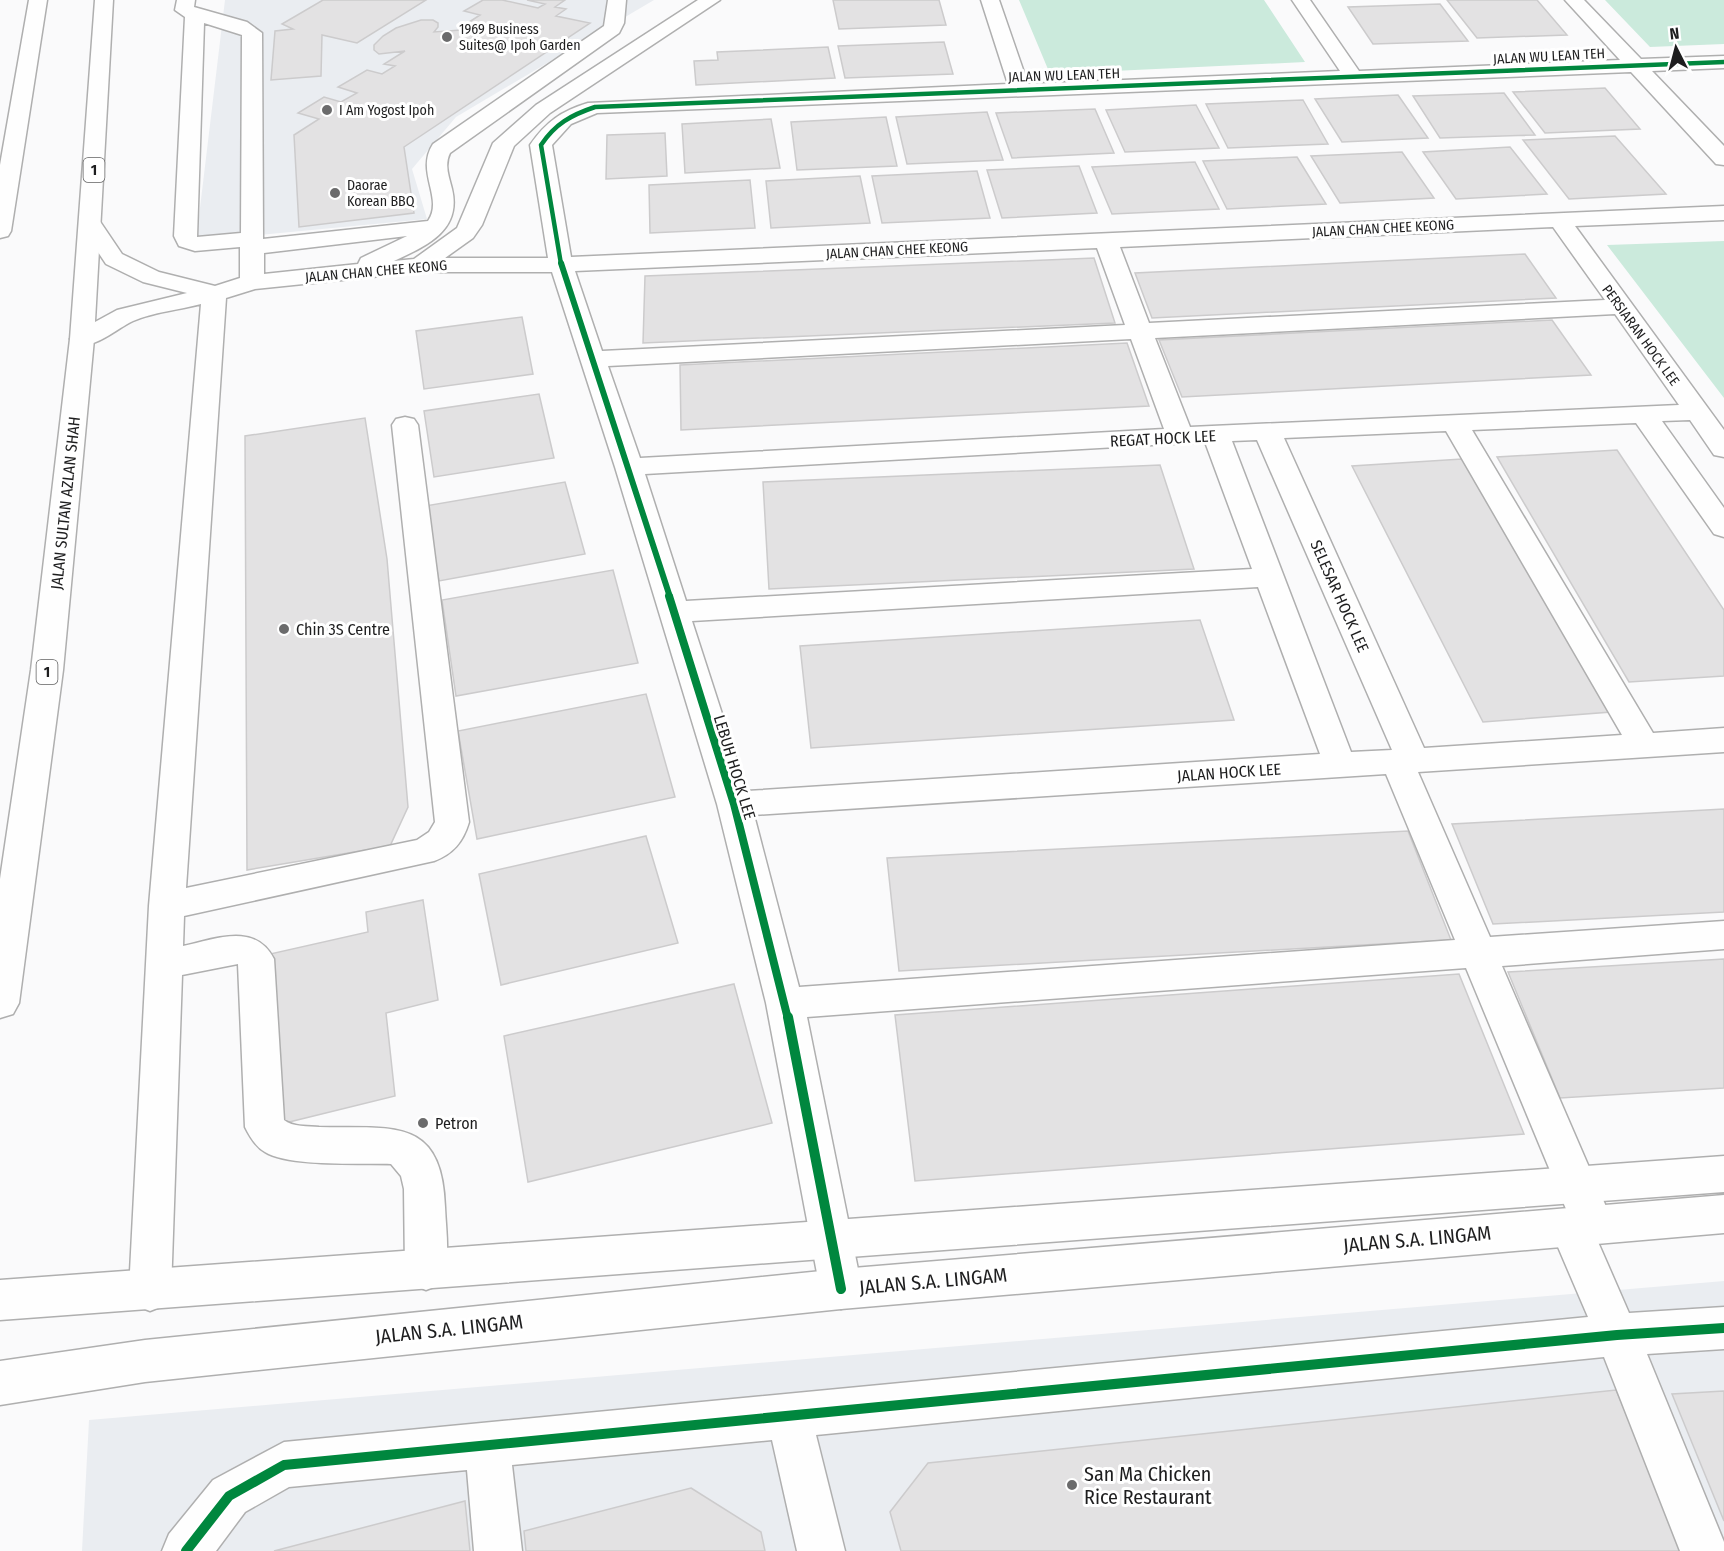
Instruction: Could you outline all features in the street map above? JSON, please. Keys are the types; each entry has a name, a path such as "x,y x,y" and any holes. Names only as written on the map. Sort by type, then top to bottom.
{"street":[{"path":"0,231 38,0"},
{"name":"JALAN SULTAN AZLAN SHAH","path":"0,1004 47,670 82,339 104,0"},
{"path":"348,273 400,249 434,226 441,218 443,205 437,153 612,29 618,0"},
{"path":"420,266 465,233 471,225 504,143 543,109 711,0"},
{"path":"990,0 1020,90"},
{"path":"1301,0 1354,78"},
{"path":"1574,0 1724,159"},
{"path":"252,282 252,243 252,31 190,8 185,236 188,241 195,244 252,243 434,226"},
{"name":"JALAN WU LEAN TEH","path":"561,265 541,145 552,127 570,115 595,107 1724,62"},
{"path":"1701,135 1724,134"},
{"name":"JALAN CHAN CHEE KEONG","path":"82,339 126,315 214,294 252,282 420,266 561,265 1724,213"},
{"name":"PERSIARAN HOCK LEE","path":"1559,220 1724,449"},
{"path":"91,225 114,259 151,277 214,294 167,906 150,1291"},
{"path":"1106,241 1180,437"},
{"name":"LEBUH HOCK LEE","path":"561,265 629,467 734,804 784,1003 833,1239 841,1289"},
{"path":"593,359 1620,307"},
{"name":"REGAT HOCK LEE","path":"629,467 1267,431 1697,412"},
{"path":"1644,414 1724,528"},
{"path":"1455,423 1644,745"},
{"path":"167,906 422,852 438,846 449,835 452,822 405,425"},
{"name":"SELESAR HOCK LEE","path":"1267,431 1405,761 1580,1212 1617,1335 1704,1551"},
{"path":"1216,435 1340,765"},
{"path":"673,612 1270,577"},
{"name":"JALAN HOCK LEE","path":"734,804 1724,740"},
{"path":"784,1003 1724,935"},
{"path":"165,964 240,949 249,952 256,959 265,1127 279,1140 314,1144 401,1147 420,1168 424,1189 426,1270"},
{"name":"JALAN S.A. LINGAM","path":"0,1383 145,1361 1580,1212 1724,1174"},
{"name":"JALAN S.A. LINGAM","path":"0,1300 150,1291 833,1239 1580,1212 1724,1214"},
{"path":"186,1551 229,1496 284,1465 1617,1335 1724,1328"},
{"path":"789,1415 821,1551"},
{"path":"487,1445 498,1551"}],"shaded area":[{"path":"225,0 654,0 456,117 412,169 427,219 196,241"},
{"path":"1724,1281 1724,1551 82,1551 89,1420"}],"green space":[{"path":"1019,0 1264,0 1305,62 1050,74"},
{"path":"1605,0 1724,0 1724,44 1650,47"},
{"path":"1724,241 1724,398 1607,245"}],"building":[{"path":"323,0 426,0 357,43 322,35 321,76 271,80 275,31 293,29 282,24"},
{"path":"483,0 502,0 538,8 545,4 527,0 565,0 555,7 566,9 556,16 590,23 404,147 414,213 299,227 294,135 319,119 298,113 324,97 341,102 357,93 338,87 367,70 382,74 395,66 384,64 405,51 379,54 374,50 374,45 396,28 421,20 433,20 438,23 434,32 475,29 463,26 480,15 464,11"},
{"path":"833,0 939,0 946,25 839,29"},
{"path":"1447,0 1537,0 1567,35 1477,38"},
{"path":"1440,4 1468,41 1373,44 1348,7"},
{"path":"944,42 953,74 845,78 838,46"},
{"path":"828,47 835,78 696,85 694,61 718,60 717,52"},
{"path":"1605,88 1640,129 1545,133 1513,92"},
{"path":"1504,93 1535,135 1440,138 1413,96"},
{"path":"1398,95 1428,138 1342,142 1315,99"},
{"path":"1303,100 1328,144 1228,148 1206,104"},
{"path":"1196,105 1219,148 1125,152 1106,110"},
{"path":"1095,109 1114,153 1012,158 996,113"},
{"path":"987,112 1003,160 907,164 896,117"},
{"path":"886,117 897,166 797,170 791,122"},
{"path":"771,119 780,168 685,173 682,124"},
{"path":"665,133 667,176 606,179 607,135"},
{"path":"1615,136 1666,194 1569,199 1523,140"},
{"path":"1510,147 1547,194 1456,199 1423,152"},
{"path":"1402,152 1434,198 1340,203 1311,156"},
{"path":"1297,157 1326,204 1227,209 1203,161"},
{"path":"1195,162 1219,209 1112,214 1092,167"},
{"path":"1079,166 1097,213 1002,218 987,170"},
{"path":"977,171 990,218 882,223 872,176"},
{"path":"860,176 870,223 771,228 766,181"},
{"path":"750,180 755,228 650,233 649,185"},
{"path":"1525,254 1556,298 1152,318 1135,273"},
{"path":"1094,258 1115,323 643,343 645,276"},
{"path":"522,317 533,374 424,389 416,331"},
{"path":"1552,320 1591,375 1182,397 1159,340"},
{"path":"1127,343 1149,406 681,430 680,365"},
{"path":"539,394 554,458 434,477 424,411"},
{"path":"365,418 387,559 408,807 390,846 247,870 245,436"},
{"path":"1617,450 1724,610 1724,676 1629,682 1497,457"},
{"path":"1462,459 1611,712 1483,722 1352,466"},
{"path":"1160,465 1194,569 769,589 763,482"},
{"path":"565,482 585,554 439,581 425,506"},
{"path":"613,570 638,663 456,696 442,600"},
{"path":"1200,620 1234,720 811,748 800,646"},
{"path":"646,694 675,797 477,839 458,731"},
{"path":"1724,809 1724,912 1493,924 1452,824"},
{"path":"1408,831 1451,940 899,971 887,858"},
{"path":"646,836 678,943 501,985 479,874"},
{"path":"423,900 438,1000 386,1013 395,1096 281,1124 270,954 368,932 366,912"},
{"path":"1724,959 1724,1088 1560,1098 1508,972"},
{"path":"1459,974 1524,1134 915,1181 895,1015"},
{"path":"734,984 772,1123 528,1182 504,1036"},
{"path":"1616,1390 1684,1551 901,1551 890,1512 928,1463"},
{"path":"1724,1391 1724,1521 1672,1394"},
{"path":"691,1488 761,1532 765,1551 526,1551 524,1531"},
{"path":"465,1501 470,1551 274,1551"}],"cycle path":[{"path":"841,1289 785,1003 734,804 629,467 561,265 541,145 558,124 577,113 595,107 1724,62"},
{"path":"186,1551 229,1496 284,1465 1617,1335 1724,1328"}],"place":[{"name":"1969 Business Suites@ Ipoh Garden","path":"447,37"},
{"name":"I Am Yogost Ipoh","path":"327,110"},
{"name":"Daorae Korean BBQ","path":"335,193"},
{"name":"Chin 3S Centre","path":"284,629"},
{"name":"Petron","path":"423,1123"},
{"name":"San Ma Chicken Rice Restaurant","path":"1072,1485"}]}
